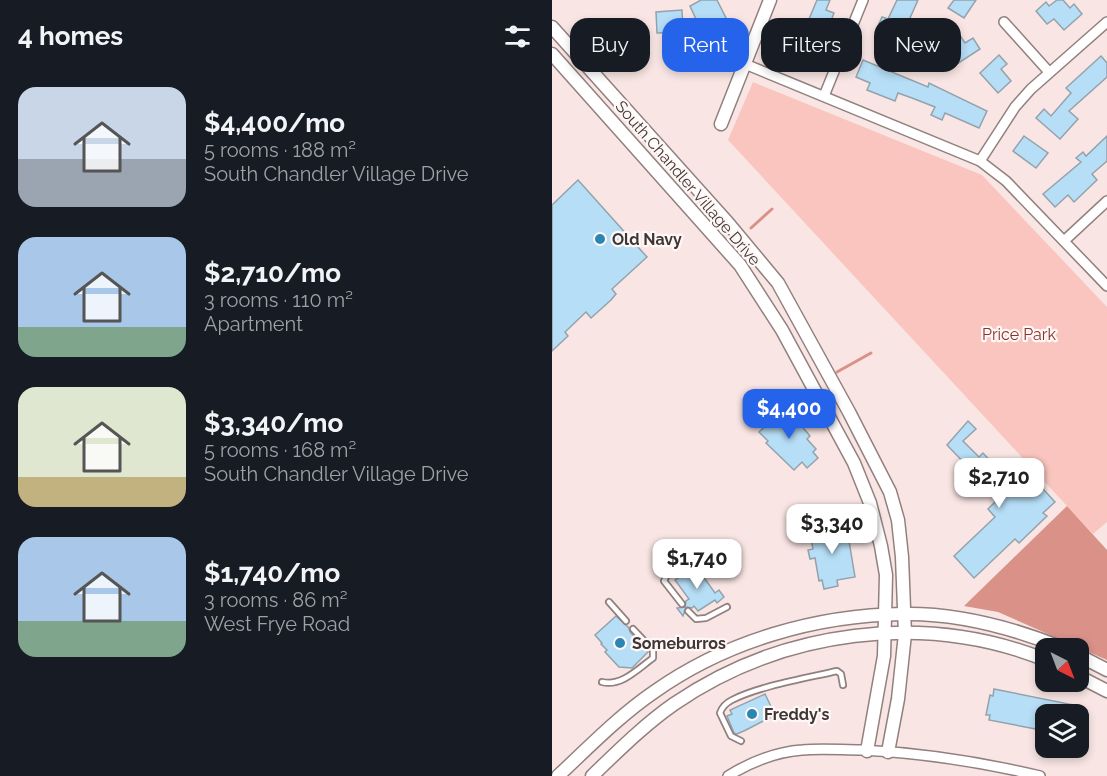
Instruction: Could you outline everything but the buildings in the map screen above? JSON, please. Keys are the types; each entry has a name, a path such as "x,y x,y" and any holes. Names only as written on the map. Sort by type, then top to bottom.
{"street":[{"path":"749,52 770,0"},
{"path":"824,96 863,0"},
{"path":"1004,22 1049,72"},
{"path":"980,161 1015,107 1049,72 1107,22"},
{"name":"South Chandler Village Drive","path":"555,36 728,223 778,283 855,422 890,492 899,529 895,614 898,699 888,752"},
{"name":"South Chandler Village Drive","path":"552,54 740,265 782,330 848,451 865,488 881,546 895,614 895,634 884,656 867,751"},
{"path":"749,66 980,161 1006,181 1107,286"},
{"path":"721,124 741,72"},
{"path":"1064,241 1107,201"},
{"path":"558,776 653,693 708,660 762,638 827,621 895,614 986,623 1038,638"},
{"path":"592,776 657,717 689,694 755,660 805,645 836,638 937,634 978,640 1035,656"},
{"path":"1089,661 1107,670"},
{"path":"1089,682 1107,691"},
{"path":"728,776 764,759 800,750 826,749 957,759 1040,776"}],"lane":[{"path":"682,604 664,581 666,574 697,551 714,547"},
{"path":"609,602 626,621"},
{"path":"688,611 696,619 706,618 727,607"},
{"path":"602,682 611,684 620,682 652,658 652,650 633,629"},
{"path":"741,741 730,736 720,713 722,706 732,700 837,671 841,674 843,685"}],"green space":[{"name":"Price Park","path":"753,82 982,175 1107,307 1107,522 1093,534 728,140"}],"shaded area":[{"path":"1067,506 1107,550 1107,660 1089,652 1089,638 1057,638 998,612 964,606"}],"waterway":[{"path":"751,228 772,209"},
{"path":"837,372 871,353"}],"place":[{"name":"Old Navy","path":"600,239"},
{"name":"Someburros","path":"620,643"},
{"name":"Freddy's","path":"752,714"}]}
